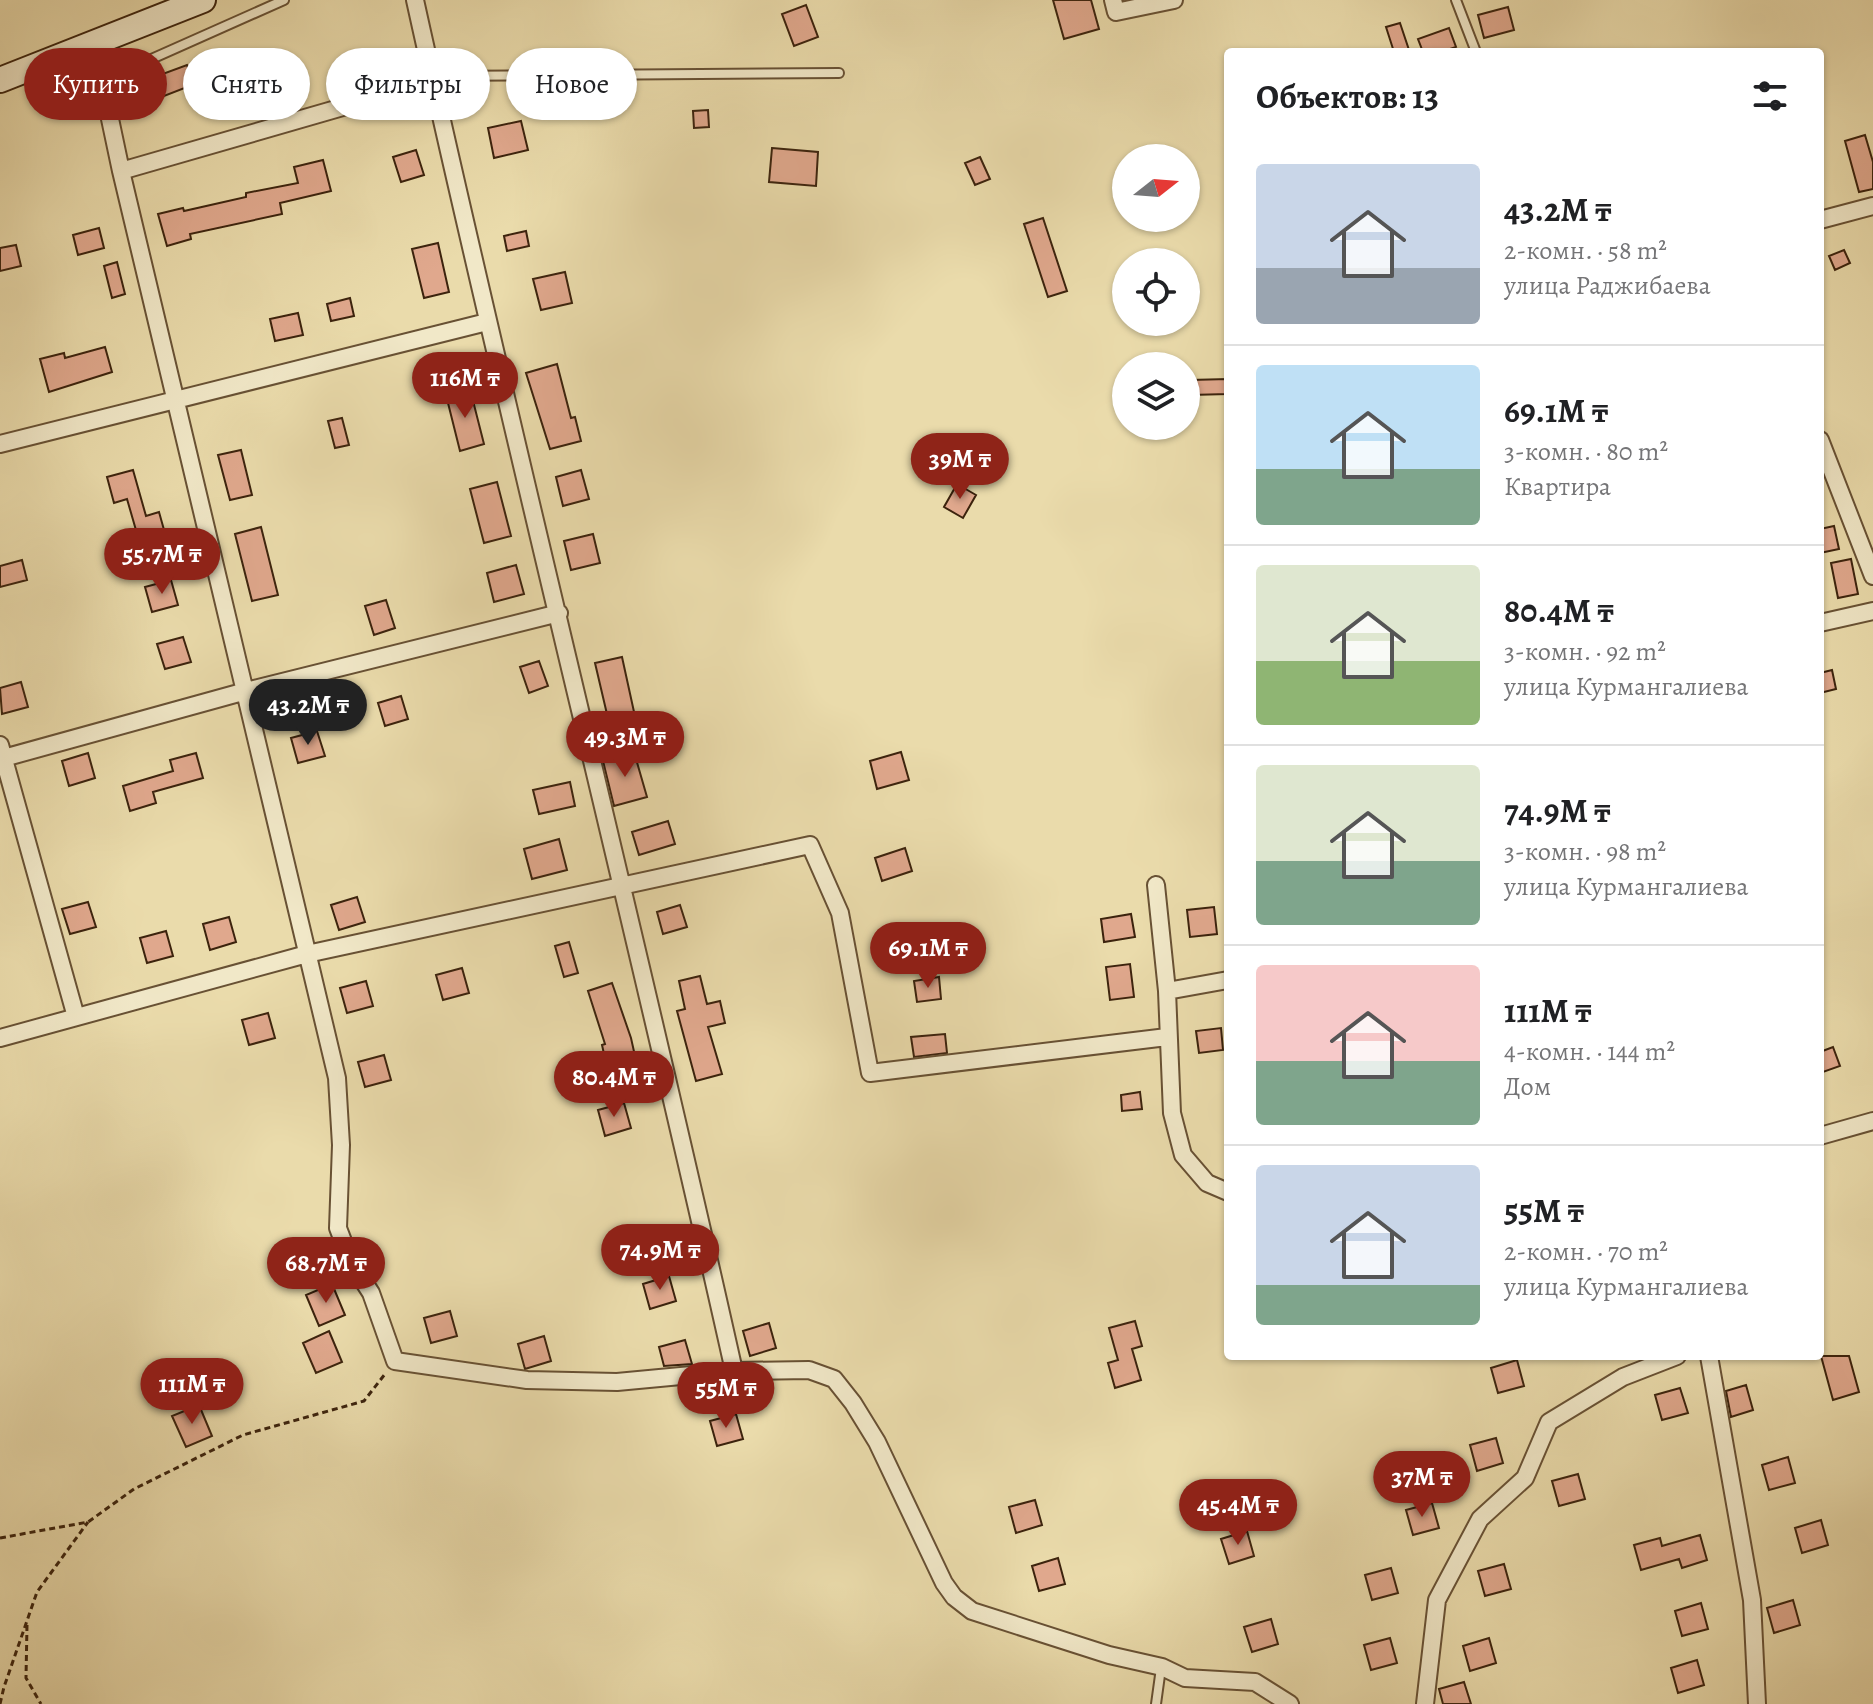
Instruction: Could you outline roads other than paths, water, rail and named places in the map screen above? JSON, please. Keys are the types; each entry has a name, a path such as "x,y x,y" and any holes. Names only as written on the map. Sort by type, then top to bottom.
{"main road":[{"path":"0,80 180,5 203,0"}],"street":[{"path":"415,0 425,48"},
{"path":"1113,0 1116,12 1174,0"},
{"path":"102,40 102,48"},
{"path":"121,171 326,110"},
{"path":"110,120 337,1078 341,1145 338,1228 351,1262 371,1293 395,1361 527,1380 617,1382 734,1371 809,1370 834,1379 877,1442 944,1583 954,1597 972,1611 1109,1655 1162,1667 1185,1678 1255,1682 1290,1704"},
{"path":"441,120 623,885 734,1371"},
{"path":"1824,219 1873,206"},
{"path":"0,444 487,322"},
{"path":"1824,450 1873,576"},
{"path":"1824,622 1873,611"},
{"path":"76,1017 1,754 559,613"},
{"path":"0,1038 307,954 810,845 840,913 870,1073 1167,1037"},
{"path":"1156,885 1167,991 1172,1113 1183,1155 1207,1183 1224,1190"},
{"path":"1167,991 1224,981"},
{"path":"1824,1135 1873,1121"},
{"path":"1425,1704 1437,1600 1480,1519 1525,1478 1549,1422 1623,1377 1667,1360"},
{"path":"1710,1360 1752,1600 1757,1704"}],"lane":[{"path":"167,52 284,0"},
{"path":"1456,0 1474,48"},
{"path":"490,78 839,73"},
{"path":"1156,1704 1162,1667"}]}
